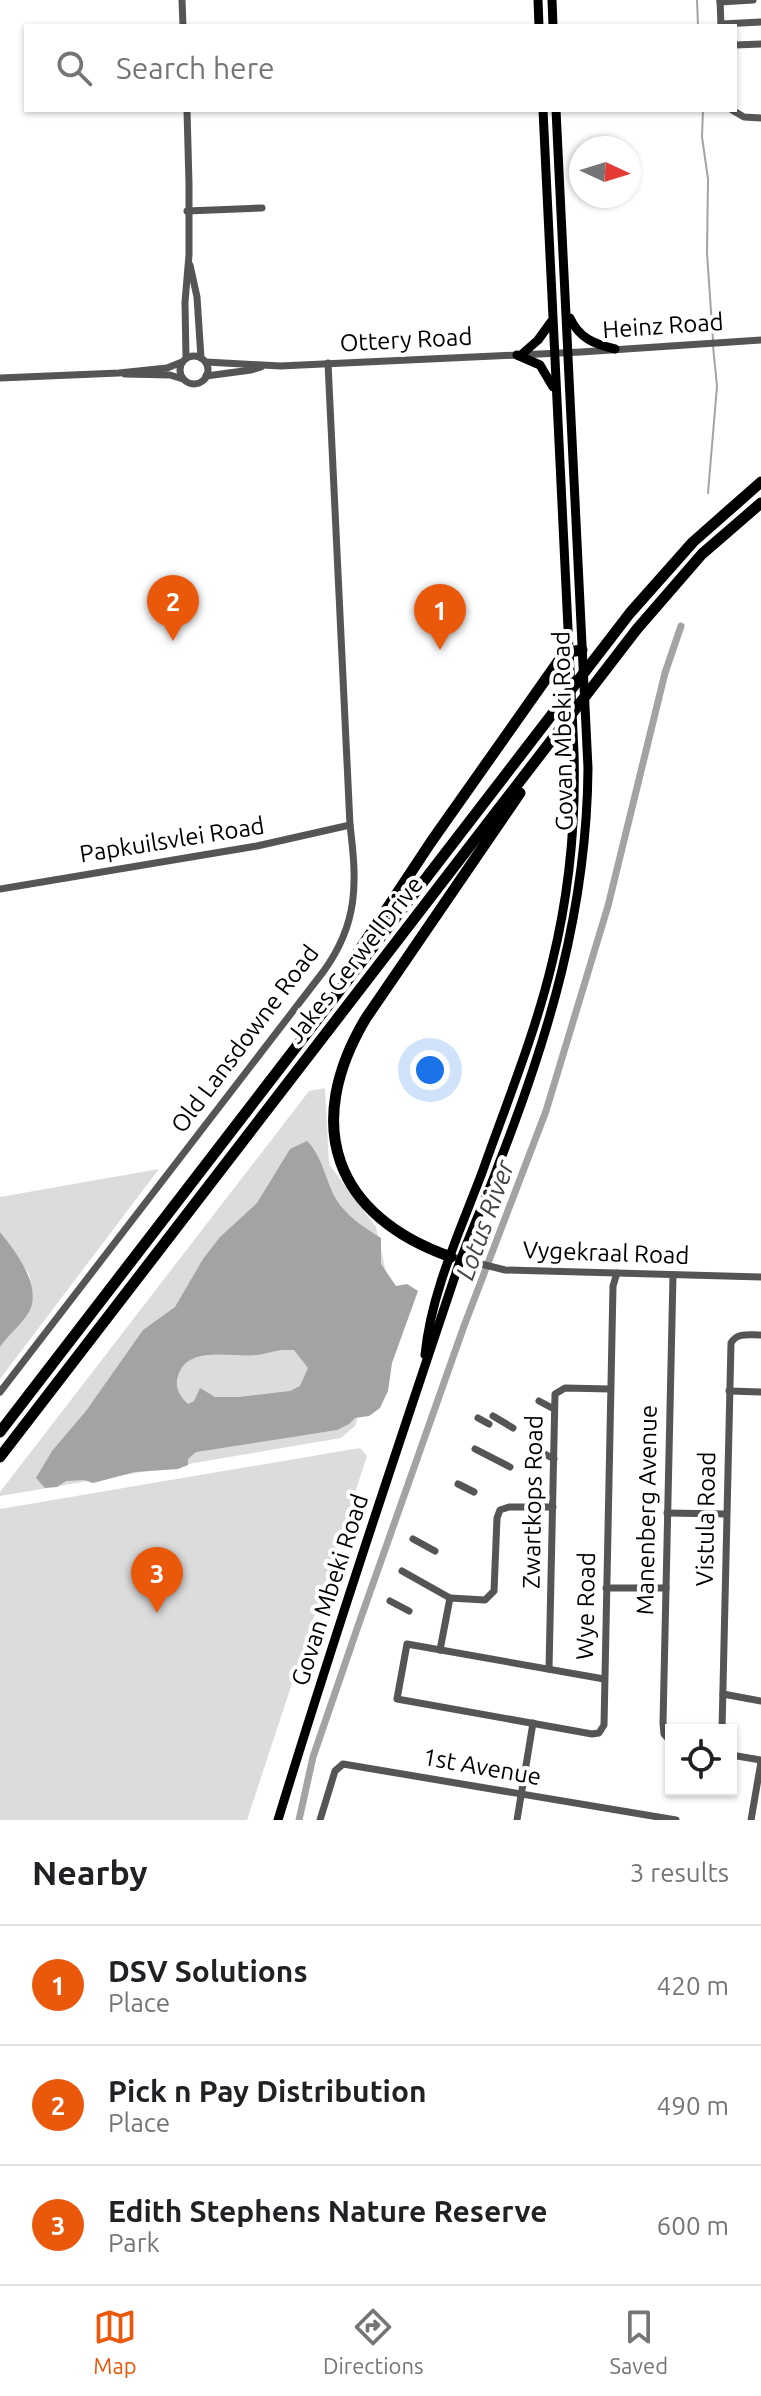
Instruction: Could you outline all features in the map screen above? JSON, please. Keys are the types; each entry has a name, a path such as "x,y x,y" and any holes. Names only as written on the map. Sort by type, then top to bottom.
{"highway":[{"name":"Jakes Gerwel Drive","path":"0,1432 600,652 662,575 730,507 761,482"},
{"name":"Jakes Gerwel Drive","path":"0,1457 670,589 702,554 761,503"},
{"path":"290,1056 431,842 568,652 582,650"},
{"path":"456,1258 417,1244 392,1229 366,1205 347,1178 336,1148 335,1097 343,1065 357,1033 524,787 549,744"}],"main road":[{"path":"538,0 539,24"},
{"path":"552,0 553,24"},
{"name":"Govan Mbeki Road","path":"278,1820 313,1704 423,1374 427,1333 456,1258 537,1015 562,918 571,855 575,785 543,112"},
{"name":"Govan Mbeki Road","path":"456,1258 499,1165 555,1005 571,938 583,856 588,787 556,112"},
{"path":"567,311 574,327 583,337 615,349"},
{"path":"552,320 538,340 519,355 540,365 555,390"}],"street":[{"path":"182,0 183,24"},
{"path":"721,24 720,1 753,0"},
{"path":"734,24 761,22"},
{"path":"737,45 761,44"},
{"path":"183,379 180,371 184,360 189,255 187,112"},
{"path":"734,112 744,117 761,118"},
{"path":"187,211 262,208"},
{"path":"119,373 170,375 196,384 206,376 189,255"},
{"name":"Heinz Road","path":"553,353 761,340"},
{"name":"Ottery Road","path":"204,360 261,367 553,353"},
{"path":"0,378 119,373 167,368 196,356 204,360"},
{"name":"Old Lansdowne Road","path":"0,1392 333,959 348,926 356,877 350,825 328,363"},
{"name":"Ottery Road","path":"206,376 261,367"},
{"name":"Papkuilsvlei Road","path":"0,889 284,841 350,825"},
{"name":"Vygekraal Road","path":"456,1258 486,1268 761,1277"},
{"name":"Wye Road","path":"440,1650 407,1644 397,1699 592,1734 601,1732 613,1286 617,1273"},
{"name":"Manenberg Avenue","path":"665,1733 673,1275"},
{"name":"Vistula Road","path":"722,1724 729,1391 733,1340 742,1335 761,1335"},
{"name":"Zwartkops Road","path":"549,1669 555,1394 563,1389 610,1389"},
{"path":"729,1391 761,1392"},
{"path":"539,1401 554,1409"},
{"path":"478,1418 513,1428"},
{"path":"532,1447 554,1459"},
{"path":"475,1449 510,1467"},
{"path":"458,1484 474,1492"},
{"path":"402,1571 450,1598 485,1600 492,1595 494,1587 500,1510 509,1507 553,1507"},
{"path":"667,1513 726,1514"},
{"path":"413,1539 435,1551"},
{"path":"606,1588 666,1588"},
{"path":"450,1598 440,1650 604,1679"},
{"path":"390,1601 409,1611"},
{"path":"723,1694 761,1701"},
{"path":"517,1820 533,1723"},
{"path":"737,1756 761,1761 751,1820"},
{"name":"1st Avenue","path":"320,1820 335,1771 343,1764 676,1820"}],"shaded area":[{"path":"325,1088 329,1164 376,1227 393,1304 355,1426 341,1438 0,1496 0,1492 309,1091"},
{"path":"307,1141 317,1154 340,1205 356,1221 381,1238 381,1264 396,1286 407,1284 418,1291 392,1363 388,1391 380,1408 369,1416 355,1418 337,1430 196,1452 188,1459 188,1465 178,1469 135,1472 93,1483 66,1481 57,1487 45,1488 36,1478 52,1451 86,1411 143,1330 175,1307 203,1259 220,1237 257,1203 290,1149","holes":["294,1350 308,1368 300,1386 290,1391 215,1397 200,1388 194,1401 188,1404 178,1392 177,1380 183,1366 201,1356 257,1355"]},
{"path":"159,1169 0,1379 0,1347 33,1297 29,1274 0,1232 0,1197"},
{"path":"0,1232 25,1269 30,1280 32,1302 23,1321 0,1347"},
{"path":"360,1448 367,1456 247,1820 0,1820 0,1509"}],"waterway":[{"path":"697,0 698,24"},
{"path":"703,112 713,340"},
{"path":"708,493 717,386 713,346"},
{"name":"Lotus River","path":"299,1820 313,1757 358,1626 464,1326 546,1111 608,906 665,673 681,626"}],"place":[{"name":"Pick n Pay Distribution","path":"173,641"},
{"name":"DSV Solutions","path":"440,650"},
{"name":"Edith Stephens Nature Reserve","path":"157,1613"}]}
